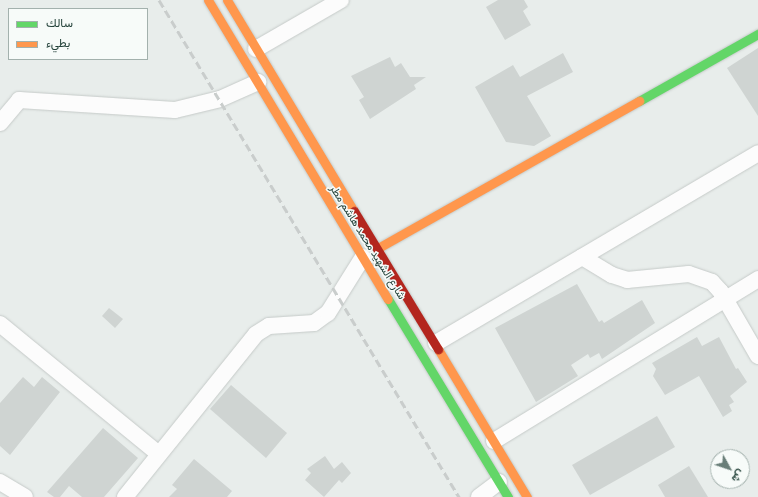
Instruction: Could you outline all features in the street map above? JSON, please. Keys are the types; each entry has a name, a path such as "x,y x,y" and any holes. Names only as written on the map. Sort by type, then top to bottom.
{"main road":[{"name":"شارع الشهيد محمد هاشم مطر","path":"208,0 508,497"},
{"name":"شارع الشهيد محمد هاشم مطر","path":"227,0 436,343 527,497"},
{"path":"378,248 758,34"}],"street":[{"path":"256,49 341,0"},
{"path":"0,123 19,100 175,110 220,99 258,82"},
{"path":"436,343 758,153"},
{"path":"125,497 256,334 269,326 314,323 319,320 328,313 364,257"},
{"path":"582,257 604,272 627,280 699,276 712,282 725,299 758,356"},
{"path":"494,441 758,279"},
{"path":"0,324 159,454"},
{"path":"0,482 25,497"},
{"path":"479,497 499,482"}],"building":[{"path":"498,0 524,0 528,7 523,11 531,25 505,40 486,7"},
{"path":"758,48 758,116 727,68"},
{"path":"563,53 573,72 527,96 551,136 534,146 506,142 475,87 513,65 520,77"},
{"path":"390,57 395,67 401,63 410,77 426,77 414,85 416,89 370,119 359,100 364,97 351,76"},
{"path":"577,284 599,322 602,320 604,323 642,300 655,323 602,359 599,353 590,358 588,354 571,365 578,376 536,402 495,328"},
{"path":"109,308 123,319 115,328 102,316"},
{"path":"697,337 702,346 719,337 736,369 738,368 747,382 730,396 734,402 729,405 732,411 723,417 699,376 665,395 653,376 656,369 652,363"},
{"path":"23,377 34,387 42,377 60,392 10,455 0,446 0,403"},
{"path":"231,385 287,433 266,458 210,409"},
{"path":"657,416 675,447 590,495 572,465"},
{"path":"103,428 138,458 104,497 82,497 69,486 60,497 54,497 47,492"},
{"path":"325,456 334,469 342,462 351,473 342,483 339,480 324,497 305,480 311,473 307,469"},
{"path":"194,459 232,491 227,497 169,497 177,489 172,485"},
{"path":"689,466 708,497 665,497 658,485"}],"railway":[{"path":"159,0 459,497"}],"traffic: fast":[{"path":"639,101 758,34"},
{"path":"388,299 508,497"}],"traffic: slow":[{"path":"208,0 388,299"},
{"path":"227,0 354,211"},
{"path":"378,248 639,101"},
{"path":"438,349 527,497"}],"traffic: jam":[{"path":"354,211 438,349"}]}
